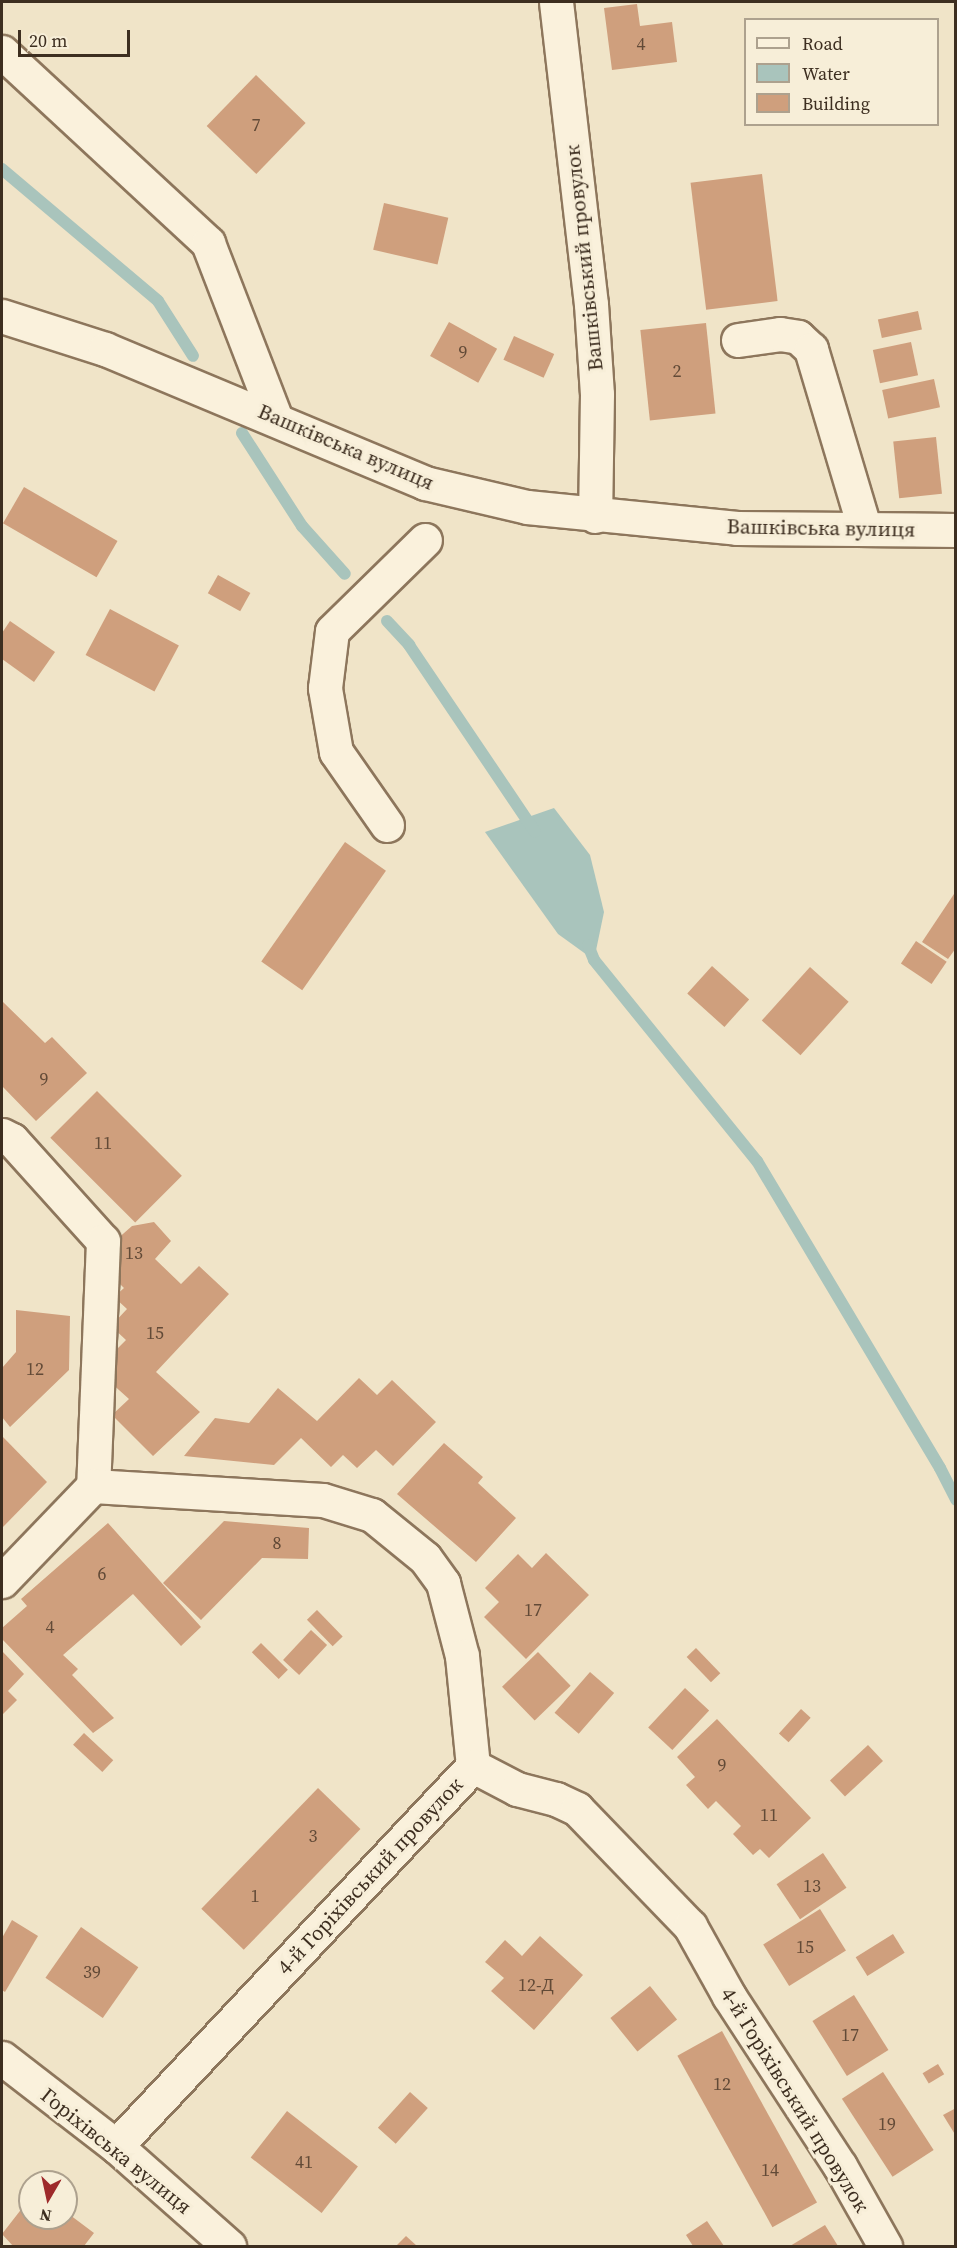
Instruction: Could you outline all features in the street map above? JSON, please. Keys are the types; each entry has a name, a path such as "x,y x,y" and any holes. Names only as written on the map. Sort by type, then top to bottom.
{"street":[{"name":"Вашківський провулок","path":"556,2 591,304 597,394 595,516"},
{"path":"2,52 208,243 275,417"},
{"name":"Вашківська вулиця","path":"2,316 105,349 275,417 425,483 527,507 595,516 737,528 864,527 956,530"},
{"path":"738,340 780,334 798,337 811,349 864,527"},
{"path":"387,825 336,752 325,688 332,631 425,540"},
{"path":"2,1135 12,1140 103,1241 93,1486 2,1581"},
{"path":"93,1486 323,1500 372,1515 401,1536 425,1558 443,1583 462,1656 473,1766"},
{"name":"4-й Горіхівський провулок","path":"116,2146 473,1766 517,1789 556,1799 576,1809 690,1926 729,1996 840,2166 885,2247"},
{"name":"Горіхівська вулиця","path":"2,2058 116,2146 229,2247"}],"water":[{"path":"554,808 590,855 604,912 594,960 558,934 485,832"}],"building":[{"path":"637,4 640,26 672,22 677,62 612,70 604,8"},
{"path":"256,75 306,123 256,174 207,126"},
{"path":"762,174 778,301 706,310 691,183"},
{"path":"384,203 448,218 438,265 373,250"},
{"path":"918,311 922,330 882,338 878,320"},
{"path":"449,322 497,349 478,383 430,356"},
{"path":"706,323 716,414 650,420 640,330"},
{"path":"514,336 554,354 544,378 503,360"},
{"path":"911,342 918,375 880,383 873,350"},
{"path":"934,379 940,407 888,418 882,390"},
{"path":"936,437 942,494 899,498 893,441"},
{"path":"24,487 118,541 97,577 3,523"},
{"path":"218,575 250,593 240,611 208,593"},
{"path":"110,609 179,646 154,692 86,655"},
{"path":"10,621 55,652 34,682 2,659 2,633"},
{"path":"345,842 386,871 302,990 261,962"},
{"path":"956,891 956,948 948,959 922,942"},
{"path":"916,941 947,962 932,984 901,963"},
{"path":"712,966 749,999 724,1027 687,993"},
{"path":"810,967 849,1002 800,1055 762,1021"},
{"path":"2,1001 45,1043 52,1037 87,1073 36,1121 2,1086"},
{"path":"97,1091 182,1176 135,1223 50,1138"},
{"path":"154,1222 171,1241 155,1259 181,1284 199,1266 229,1294 156,1372 200,1412 153,1456 112,1415 129,1399 109,1381 113,1353 126,1340 111,1326 127,1309 114,1297 124,1288 109,1273 107,1248 132,1226"},
{"path":"16,1310 70,1316 69,1370 10,1427 2,1417 2,1368 16,1352"},
{"path":"359,1378 377,1395 392,1380 436,1422 393,1466 376,1450 357,1468 343,1455 331,1467 301,1438 274,1465 184,1456 215,1418 249,1423 278,1388 317,1421"},
{"path":"2,1436 47,1482 2,1528"},
{"path":"444,1443 483,1477 478,1483 516,1518 476,1562 397,1494"},
{"path":"224,1521 309,1528 308,1559 262,1558 201,1620 163,1583"},
{"path":"108,1523 201,1627 181,1646 133,1594 63,1655 78,1669 72,1675 114,1718 93,1733 2,1639 2,1628 27,1606 21,1599"},
{"path":"546,1553 589,1595 526,1659 484,1617 499,1602 485,1588 518,1554 532,1568"},
{"path":"317,1610 343,1637 333,1646 307,1620"},
{"path":"311,1630 327,1645 299,1675 283,1660"},
{"path":"261,1643 288,1670 279,1679 252,1652"},
{"path":"696,1648 720,1673 711,1682 687,1657"},
{"path":"2,1651 24,1674 8,1691 17,1700 2,1715"},
{"path":"538,1652 571,1686 535,1721 502,1687"},
{"path":"590,1672 614,1693 579,1734 555,1713"},
{"path":"685,1688 709,1711 672,1750 648,1727"},
{"path":"801,1709 811,1718 789,1742 779,1734"},
{"path":"717,1719 811,1818 769,1858 760,1849 753,1855 733,1834 741,1826 716,1801 708,1809 686,1785 695,1777 677,1757"},
{"path":"84,1733 113,1760 102,1772 73,1745"},
{"path":"868,1745 883,1761 845,1797 830,1780"},
{"path":"318,1788 360,1829 244,1950 201,1909"},
{"path":"823,1853 846,1888 800,1919 777,1884"},
{"path":"820,1909 846,1951 789,1986 763,1945"},
{"path":"12,1920 38,1936 5,1992 2,1990 2,1938"},
{"path":"81,1927 138,1967 103,2018 45,1978"},
{"path":"893,1934 905,1953 867,1976 856,1957"},
{"path":"540,1936 583,1975 534,2030 491,1991 504,1978 485,1962 505,1940 522,1956"},
{"path":"650,1986 677,2019 637,2052 610,2018"},
{"path":"854,1995 888,2050 847,2076 812,2021"},
{"path":"722,2031 817,2202 772,2227 677,2056"},
{"path":"938,2064 944,2074 929,2084 923,2073"},
{"path":"883,2072 934,2150 893,2177 842,2099"},
{"path":"410,2092 428,2108 396,2144 378,2128"},
{"path":"956,2108 956,2136 943,2115"},
{"path":"287,2111 358,2166 322,2213 251,2157"},
{"path":"18,2213 18,2230 78,2230 78,2221 94,2233 84,2246 13,2246 2,2234"},
{"path":"707,2221 724,2246 693,2246 686,2235"},
{"path":"825,2225 838,2246 790,2246"},
{"path":"406,2236 417,2246 396,2246"}],"waterway":[{"path":"2,169 158,301 193,356"},
{"path":"242,433 302,526 345,574"},
{"path":"387,621 409,645 535,832"},
{"path":"588,945 594,960 757,1161 940,1468 956,1500"}]}
